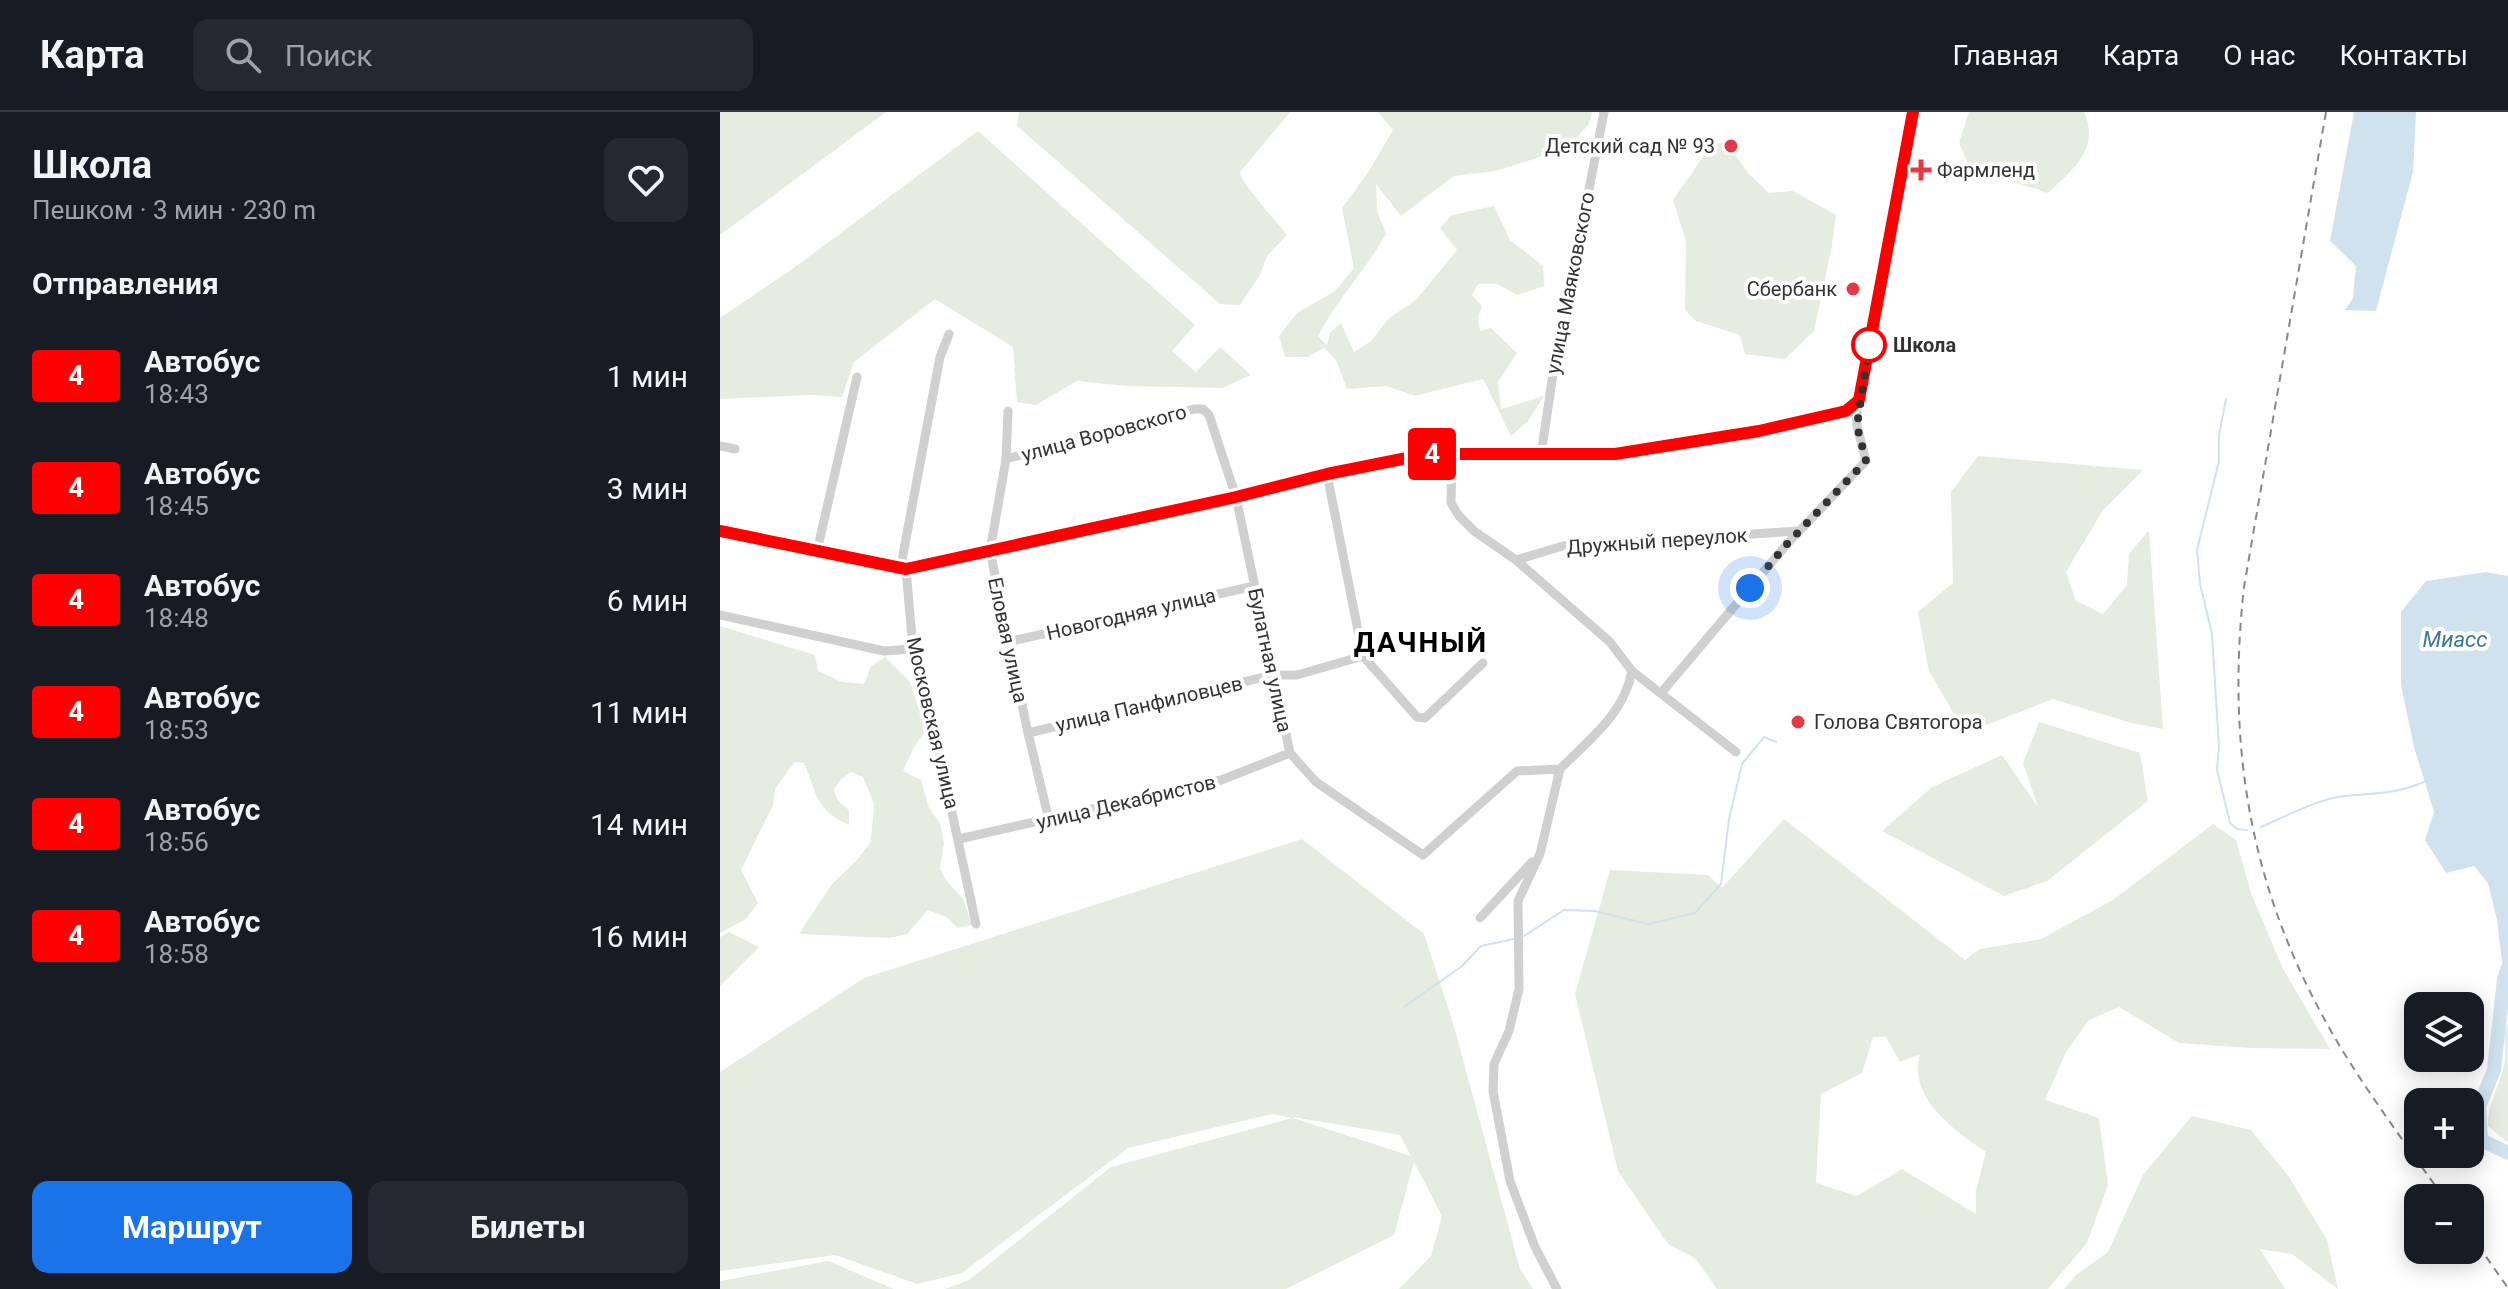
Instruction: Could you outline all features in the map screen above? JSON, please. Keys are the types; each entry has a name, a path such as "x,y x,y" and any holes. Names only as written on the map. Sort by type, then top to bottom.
{"street":[{"name":"улица Маяковского","path":"1541,455 1553,374 1604,112"},
{"path":"1661,693 1799,531 1866,461 1857,426 1859,400 1913,112"},
{"name":"Московская улица","path":"949,334 940,357 902,560 906,569 913,649 959,839 976,924"},
{"path":"817,551 857,377"},
{"path":"720,531 906,569 1427,454 1615,454 1759,431 1846,411 1859,400"},
{"name":"улица Воровского","path":"1006,459 1203,409 1209,415 1236,497"},
{"name":"Еловая улица","path":"1008,411 1006,459 990,551 1049,820"},
{"path":"720,446 735,449"},
{"path":"1452,454 1451,503 1459,516 1474,531 1516,560 1610,642 1632,671 1736,752"},
{"path":"1327,474 1363,656 1417,717 1425,718 1483,663"},
{"name":"Булатная улица","path":"1236,497 1290,753 1316,782 1423,855 1517,771 1560,769"},
{"name":"Дружный переулок","path":"1516,560 1563,546 1799,531"},
{"name":"Новогодняя улица","path":"1008,642 1254,586"},
{"path":"720,615 884,651 913,649"},
{"name":"улица Панфиловцев","path":"1028,733 1273,675 1297,675 1363,656"},
{"path":"1557,1289 1535,1247 1510,1181 1493,1091 1494,1064 1509,1031 1519,989 1518,901 1540,854 1560,769 1619,707 1629,688 1632,671"},
{"name":"улица Декабристов","path":"959,839 1221,780 1290,753"},
{"path":"1480,918 1540,854"}],"shaded area":[{"path":"720,112 886,112 720,235"},
{"path":"1019,112 1290,112 1240,172 1287,235 1267,256 1260,275 1240,305 1220,304 1017,126"},
{"path":"1378,112 1592,112 1589,124 1566,149 1495,171 1454,176 1401,216 1376,184 1377,211 1386,234 1318,336 1327,345 1330,333 1341,323 1354,352 1371,341 1389,318 1416,300 1457,250 1440,228 1452,215 1494,206 1510,240 1543,266 1544,286 1517,295 1497,284 1478,284 1472,295 1482,306 1478,318 1480,331 1491,328 1517,353 1498,382 1501,409 1544,396 1528,421 1511,436 1483,379 1415,396 1386,386 1347,389 1336,360 1324,348 1307,357 1285,357 1279,336 1297,313 1335,291 1354,268 1342,208 1393,130"},
{"path":"1969,112 2084,112 2089,137 2081,158 2048,193 1970,168 1959,143"},
{"path":"978,131 1195,325 1172,351 1196,372 1220,347 1251,375 1222,388 1127,386 1077,381 1036,405 1017,402 1013,347 935,299 854,362 842,397 810,395 720,399 720,318 791,270"},
{"path":"1726,142 1749,174 1769,193 1793,191 1836,215 1814,331 1785,359 1745,354 1740,335 1696,321 1685,310 1686,241 1673,200 1711,145"},
{"path":"1978,456 2143,470 2103,510 2066,572 2076,601 2103,614 2127,585 2129,554 2149,530 2163,729 2131,723 2053,699 1971,731 1957,719 1929,671 1918,612 1953,583 1951,492"},
{"path":"720,626 815,655 818,671 842,682 864,684 871,666 885,657 910,682 926,730 903,771 921,780 929,808 940,823 944,843 940,868 945,879 963,899 972,925 958,928 946,917 928,910 907,934 890,938 799,934 832,884 858,859 871,841 874,804 863,777 851,772 841,779 834,790 838,801 849,810 849,825 823,807 804,763 795,762 775,789 773,805 741,870 758,903 746,919 720,933"},
{"path":"2039,722 2140,753 2148,801 2047,881 2004,896 1882,831 1932,787 2002,755 2038,807 2023,763"},
{"path":"1784,819 1965,960 1980,949 2041,939 2113,900 2213,824 2236,840 2251,893 2283,969 2330,1049 2179,1043 2119,1007 2089,1020 2066,1052 2045,1100 2099,1118 2108,1185 2087,1243 2048,1289 1717,1289 1696,1259 1668,1244 1618,1171 1575,994 1610,870 1708,875 1722,888","holes":["1873,1037 1886,1037 1900,1062 1920,1054 1920,1084 1927,1098 1948,1123 1986,1152 1976,1190 1976,1214 1902,1169 1857,1196 1816,1183 1821,1094 1862,1073"]},
{"path":"1302,839 1424,934 1453,1023 1520,1269 1533,1289 1399,1289 1431,1256 1442,1216 1414,1162 1394,1235 1286,1289 945,1289 969,1280 1111,1167 1292,1118 1272,1114 1128,1148 962,1273 917,1284 835,1255 720,1271 720,1072 864,978","holes":["1293,1117 1400,1135 1411,1156"]},
{"path":"729,932 759,947 720,986 720,937"},
{"path":"2508,1021 2508,1143 2488,1126 2488,1117 2504,1067"},
{"path":"2192,1116 2251,1130 2289,1177 2327,1240 2338,1289 2292,1254 2260,1249 2285,1289 2064,1289 2076,1275 2108,1252 2143,1175"},
{"path":"828,1261 894,1289 720,1289 720,1281"}],"water":[{"path":"2354,112 2416,112 2413,172 2376,311 2345,310 2353,298 2356,266 2330,241"},
{"name":"Миасс","path":"2486,572 2508,576 2508,985 2504,979 2497,920 2488,883 2474,866 2446,873 2425,840 2434,812 2414,747 2401,685 2401,612 2426,581"}],"waterway":[{"path":"2226,399 2219,435 2219,461 2197,550 2200,584 2212,634 2219,747 2217,770 2230,823 2237,829 2247,830"},
{"path":"1524,936 1564,910 1595,911 1648,924 1695,913 1721,884 1729,819 1742,764 1764,737 1776,742"},
{"path":"2261,827 2324,801 2396,791 2426,781"},
{"path":"1404,1007 1462,966 1481,946 1514,939"},
{"name":"Миасс","path":"2508,967 2494,1070 2479,1107 2481,1140 2508,1153"}],"railway":[{"path":"2326,112 2244,587 2239,650 2239,711 2244,771 2253,829 2268,886 2313,998 2356,1072 2434,1184"},
{"path":"2484,1254 2508,1288"}],"bus line":[{"name":"4","path":"720,531 906,569 1427,454 1615,454 1759,431 1846,411 1859,400 1913,112"}],"place":[{"name":"Детский сад № 93","path":"1731,146"},
{"name":"Фармленд","path":"1921,170"},
{"name":"Сбербанк","path":"1853,289"},
{"name":"Школа","path":"1869,345"},
{"name":"Голова Святогора","path":"1798,722"}],"district":[{"name":"ДАЧНЫЙ","path":"1421,642"}],"route":[{"path":"1750,588 1844,481 1866,461 1857,426 1857,411 1869,345"}]}
